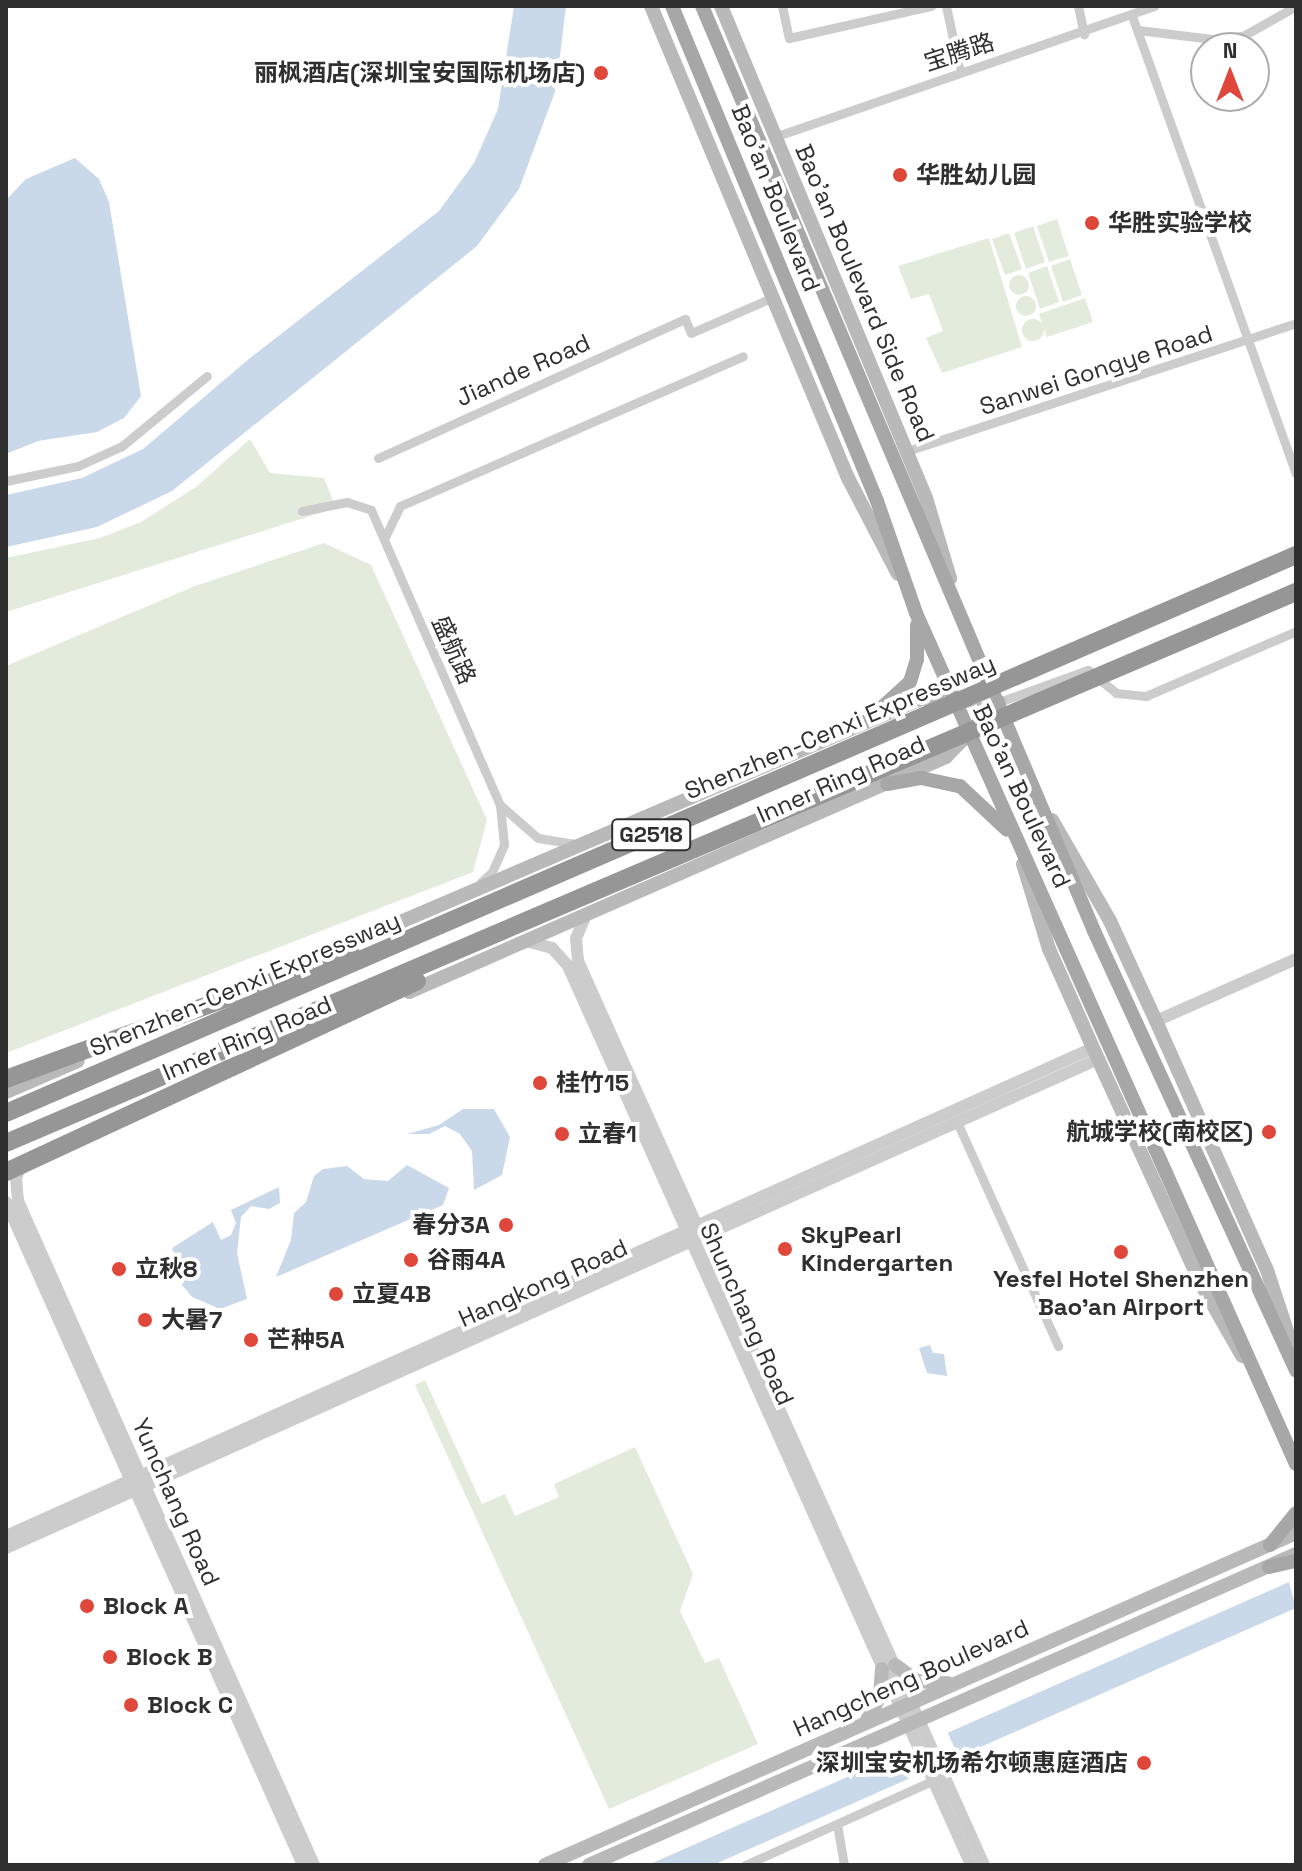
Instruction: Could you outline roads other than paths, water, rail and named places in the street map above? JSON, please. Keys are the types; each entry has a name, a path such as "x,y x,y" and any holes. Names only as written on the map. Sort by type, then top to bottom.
{"highway":[{"name":"Shenzhen-Cenxi Expressway","path":"6,1113 1296,555"},
{"name":"G2518","path":"6,1143 1296,592"},
{"path":"6,1079 160,1019 501,900"},
{"path":"6,1172 362,1009 532,920"}],"main road":[{"path":"651,6 848,478 906,589"},
{"name":"Bao'an Boulevard","path":"672,6 877,501 916,613 1295,1463"},
{"name":"Bao'an Boulevard","path":"702,6 1047,810 1094,931 1296,1371"},
{"name":"Bao'an Boulevard Side Road","path":"721,6 907,451 956,601"},
{"path":"866,722 910,682 917,659 916,613"},
{"name":"Inner Ring Road","path":"6,1092 921,699 999,702"},
{"name":"Inner Ring Road","path":"6,1166 887,784 951,754 999,702"},
{"path":"887,784 921,778 960,786 980,800 1016,841 1049,949 1095,1054 1204,1291 1270,1403"},
{"path":"1047,810 1114,929 1156,1021 1267,1270 1296,1358"},
{"path":"1270,1545 1296,1513"},
{"name":"Hangcheng Boulevard","path":"545,1865 1296,1533"},
{"name":"Hangcheng Boulevard","path":"589,1865 1296,1554"},
{"path":"1269,1567 1296,1561"},
{"path":"866,1722 880,1697 888,1667 917,1681 957,1682"}],"street":[{"path":"782,6 789,38 931,6"},
{"path":"946,6 960,72"},
{"path":"1078,6 1084,34"},
{"name":"宝腾路","path":"777,136 960,72 1084,34 1154,6"},
{"path":"1138,30 1212,39 1243,36 1296,6"},
{"path":"1132,16 1296,474"},
{"name":"Jiande Road","path":"378,458 685,319 691,333 771,298"},
{"name":"Sanwei Gongye Road","path":"907,451 1249,342 1296,323"},
{"path":"384,539 400,506 743,356"},
{"path":"6,481 78,466 115,450 207,376"},
{"name":"盛航路","path":"302,511 347,502 371,510 500,805"},
{"path":"999,702 1088,670 1116,693 1146,696 1296,631"},
{"path":"500,805 538,838 557,844 587,842"},
{"path":"468,892 500,859 504,830 500,805"},
{"name":"Shunchang Road","path":"586,915 576,938 578,961 694,1233 937,1776"},
{"name":"Shunchang Road","path":"526,941 552,948 568,966 694,1233"},
{"path":"1156,1021 1296,959"},
{"name":"Hangkong Road","path":"694,1233 957,1122 1095,1054"},
{"name":"Hangkong Road","path":"6,1536 137,1482 1095,1054"},
{"path":"957,1122 1058,1346"},
{"name":"Yunchang Road","path":"28,1156 16,1178 18,1201 303,1865"},
{"name":"Yunchang Road","path":"6,1202 314,1865"},
{"name":"Hangkong Road","path":"6,1548 137,1482"},
{"path":"745,1865 937,1776"},
{"path":"937,1776 971,1865"},
{"path":"937,1776 984,1865"},
{"path":"837,1824 844,1865"}],"water":[{"path":"514,6 566,6 556,89 519,189 477,246 172,491 97,527 6,547 6,495 82,478 143,449 250,358 439,211 474,163 498,109"},
{"path":"75,158 99,179 109,202 141,396 124,418 97,432 38,441 6,454 6,200 26,179"},
{"path":"463,1109 494,1109 510,1137 502,1175 474,1190 472,1151 460,1134 445,1126 429,1134 407,1134 439,1125"},
{"path":"407,1165 449,1188 443,1205 276,1277 291,1240 294,1213 306,1202 314,1176 323,1169 347,1166 364,1179 388,1181"},
{"path":"279,1187 280,1203 269,1209 251,1206 241,1217 237,1253 247,1299 220,1309 192,1297 173,1274 177,1260 172,1248 213,1222 221,1240 231,1235 236,1223 231,1210"},
{"path":"930,1345 933,1353 944,1354 947,1376 927,1373 919,1348"},
{"path":"1289,1582 1296,1608 713,1865 648,1865"}],"place":[{"name":"丽枫酒店(深圳宝安国际机场店)","path":"601,73"},
{"name":"华胜幼儿园","path":"900,175"},
{"name":"华胜实验学校","path":"1092,223"},
{"name":"桂竹15","path":"540,1083"},
{"name":"航城学校(南校区)","path":"1269,1132"},
{"name":"立春1","path":"562,1134"},
{"name":"春分3A","path":"506,1225"},
{"name":"SkyPearl Kindergarten","path":"785,1249"},
{"name":"Yesfel Hotel Shenzhen Bao’an Airport","path":"1121,1252"},
{"name":"谷雨4A","path":"411,1260"},
{"name":"立秋8","path":"119,1269"},
{"name":"立夏4B","path":"336,1294"},
{"name":"大暑7","path":"145,1320"},
{"name":"芒种5A","path":"251,1340"},
{"name":"Block A","path":"87,1606"},
{"name":"Block B","path":"110,1657"},
{"name":"Block C","path":"131,1705"},
{"name":"深圳宝安机场希尔顿惠庭酒店","path":"1144,1763"}]}
